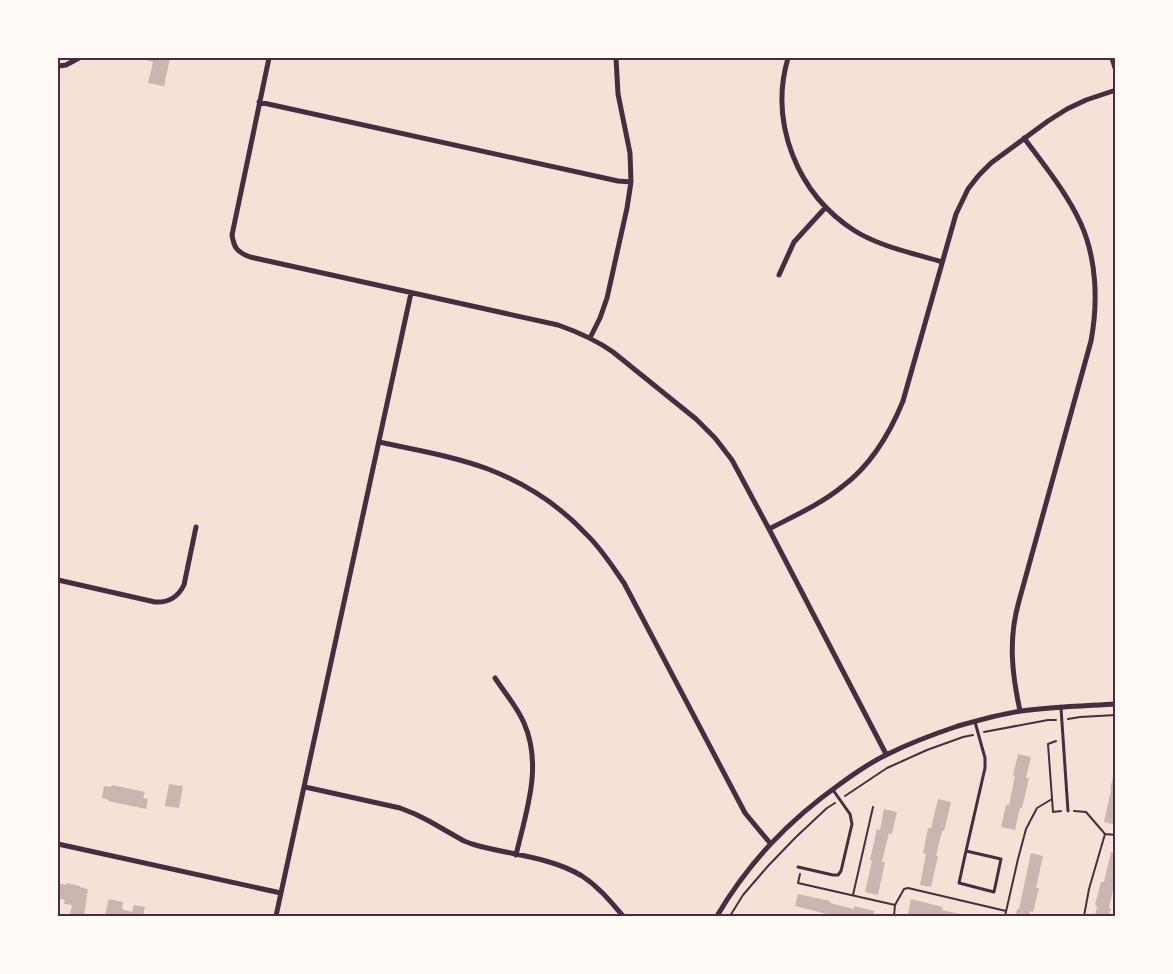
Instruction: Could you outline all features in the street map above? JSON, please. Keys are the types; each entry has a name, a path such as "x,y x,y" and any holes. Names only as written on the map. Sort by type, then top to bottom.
{"street":[{"path":"58,66 79,58"},
{"path":"269,58 232,235 233,244 237,250 250,257 558,325 590,338 612,352 706,428 732,460 886,754"},
{"path":"590,338 607,298 631,182 630,153 618,94 616,58"},
{"path":"788,58 782,93 783,123 793,158 808,186 826,208 846,224 868,237 884,244 942,262"},
{"path":"1112,58 1116,71"},
{"path":"769,528 818,503 843,486 870,460 886,437 903,401 956,214 968,189 979,175 991,163 1067,108 1116,90"},
{"path":"259,102 618,181 631,182"},
{"path":"1020,711 1011,651 1013,625 1091,341 1094,325 1095,291 1091,256 1082,225 1061,188 1024,138"},
{"path":"779,275 794,242 826,208"},
{"path":"276,916 411,293"},
{"path":"379,442 454,458 486,468 513,480 547,500 567,515 588,535 624,582 745,813 770,844"},
{"path":"58,580 155,602 163,603 170,601 176,597 184,584 196,527"},
{"path":"495,678 524,722 532,753 532,785 516,855"},
{"path":"717,916 770,844 802,813 832,789 886,754 927,737 974,721 1020,711 1116,704"},
{"path":"305,787 400,808 429,821 464,841 481,847 558,864 583,877 604,894 623,916"},
{"path":"58,844 281,893"}],"lane":[{"path":"1061,708 1068,810"},
{"path":"966,851 1001,859 994,892 959,883 966,851 985,768 985,758 974,721"},
{"path":"800,868 833,875 838,875 841,870 852,819 832,789"}],"path":[{"path":"1080,717 1116,715"},
{"path":"991,730 1048,720"},
{"path":"853,790 887,768 927,750 963,737"},
{"path":"1005,916 1026,829 1037,808 1052,799"},
{"path":"853,896 873,807"},
{"path":"730,916 743,895 768,866 827,808"},
{"path":"1084,916 1089,889 1104,834"},
{"path":"800,868 798,883 895,906"},
{"path":"894,916 895,906 904,889 908,888 1006,911"}],"building":[{"path":"146,58 170,58 164,86 148,83 153,62 145,60"},
{"path":"1018,754 1031,757 1026,778 1029,778 1015,830 1001,827 1006,805 1009,805"},
{"path":"1116,767 1116,825 1104,822"},
{"path":"169,784 183,786 179,808 165,806"},
{"path":"112,785 145,792 143,798 148,799 146,809 102,798 104,786 111,787"},
{"path":"938,799 951,802 936,856 938,856 931,887 920,885 926,854 923,853 928,828 931,828"},
{"path":"884,809 897,812 892,834 889,833 882,862 885,862 878,895 865,892 877,829 880,830"},
{"path":"1111,852 1116,853 1116,885 1114,885 1109,908 1111,909 1109,916 1095,916 1097,906 1095,905 1101,882 1104,882"},
{"path":"1031,853 1043,856 1036,888 1039,888 1033,912 1030,911 1029,916 1016,916 1017,909 1019,909"},
{"path":"58,883 66,885 66,883 88,889 84,916 70,914 72,905 64,904 65,900 58,898"},
{"path":"798,894 830,901 830,903 854,909 854,906 874,911 873,916 827,916 827,914 795,906"},
{"path":"109,899 123,902 122,909 132,912 134,905 145,907 143,916 111,916 105,914"},
{"path":"911,899 943,907 942,910 969,916 920,916 908,914"}]}
